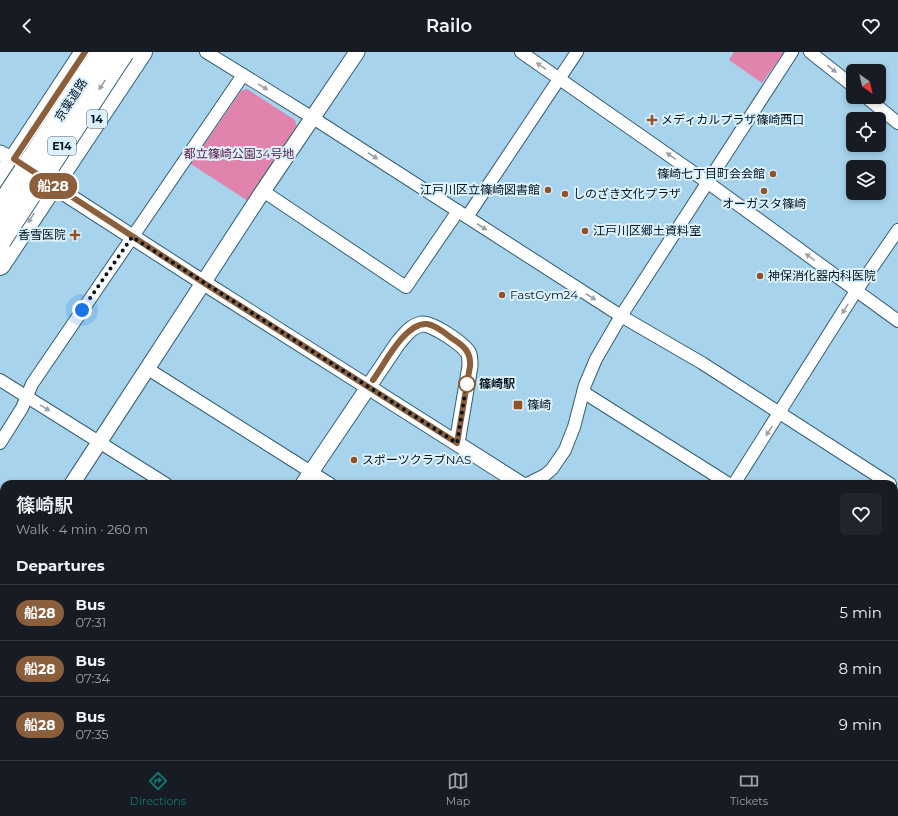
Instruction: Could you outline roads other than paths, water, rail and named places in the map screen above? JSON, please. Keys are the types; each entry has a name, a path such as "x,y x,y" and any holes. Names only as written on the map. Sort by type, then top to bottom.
{"highway":[{"name":"京葉道路","path":"0,181 7,156 85,52"},
{"name":"京葉道路","path":"0,208 103,52"},
{"name":"京葉道路","path":"0,240 123,52"},
{"name":"14","path":"0,265 142,52"}],"street":[{"path":"206,52 313,118 621,316 702,363 884,480"},
{"path":"75,480 263,191 357,52"},
{"path":"521,52 708,182 898,321"},
{"path":"263,191 406,287 462,214 577,52"},
{"path":"535,480 548,473 565,450 574,427 583,392 596,359 621,316 792,52"},
{"path":"810,52 846,80"},
{"path":"0,443 22,408 32,384 243,75"},
{"path":"875,104 898,123"},
{"path":"7,156 515,480"},
{"path":"737,480 856,291 898,230"},
{"path":"148,369 307,478 398,343 407,332 421,324 428,324 434,326 463,346 468,353 470,360 457,443"},
{"path":"0,380 160,480"},
{"path":"583,392 723,480"}],"place":[{"name":"メディカルプラザ篠崎西口","path":"652,120"},
{"name":"篠崎七丁目町会会館","path":"773,174"},
{"name":"江戸川区立篠崎図書館","path":"548,190"},
{"name":"オーガスタ篠崎","path":"764,191"},
{"name":"しのざき文化プラザ","path":"565,194"},
{"name":"江戸川区郷土資料室","path":"585,231"},
{"name":"香雪医院","path":"75,235"},
{"name":"神保消化器内科医院","path":"760,276"},
{"name":"FastGym24","path":"502,295"},
{"name":"篠崎駅","path":"467,384"},
{"name":"篠崎","path":"518,405"},
{"name":"スポーツクラブNAS","path":"354,460"}],"park label":[{"name":"都立篠崎公園34号地","path":"239,154"}]}
